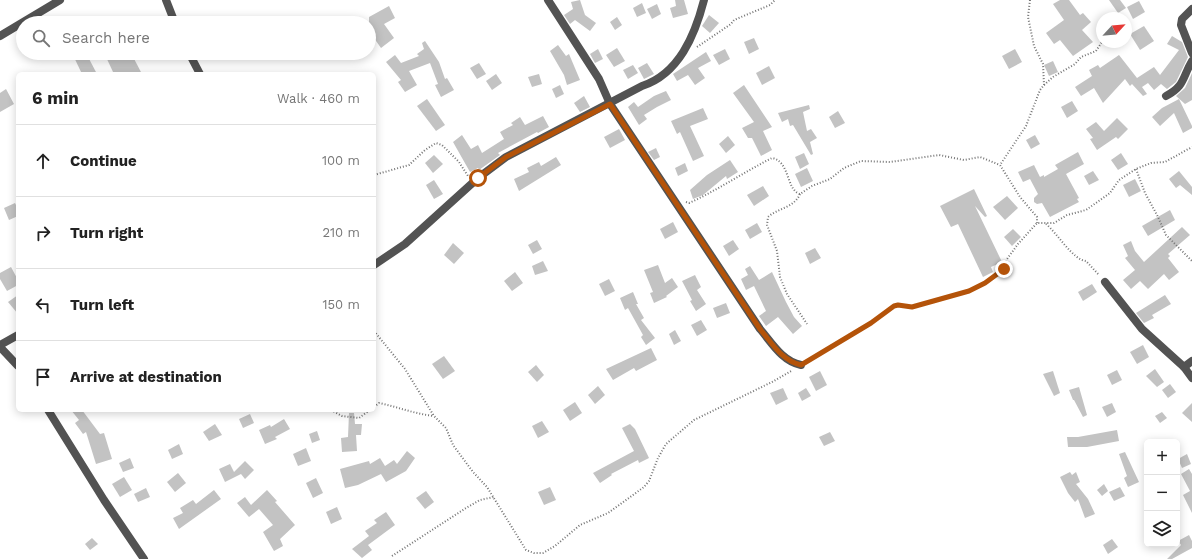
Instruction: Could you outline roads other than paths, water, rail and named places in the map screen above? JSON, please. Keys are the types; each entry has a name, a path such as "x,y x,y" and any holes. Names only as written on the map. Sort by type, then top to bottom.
{"street":[{"path":"33,16 60,0"},
{"path":"166,0 173,16"},
{"path":"548,0 596,72 607,93 610,104 760,329 784,358 791,363 801,365"},
{"path":"376,264 406,244 478,178 506,157 642,86 654,82 678,61 695,32 704,0"},
{"path":"1192,9 1182,19 1181,25 1192,53"},
{"path":"0,36 16,26"},
{"path":"193,60 199,72"},
{"path":"1166,96 1177,90 1183,82 1192,61"},
{"path":"1105,282 1142,329 1184,367 1192,378"},
{"path":"16,336 0,346 16,364"},
{"path":"1184,367 1192,361"},
{"path":"49,412 104,500 144,559"}]}
